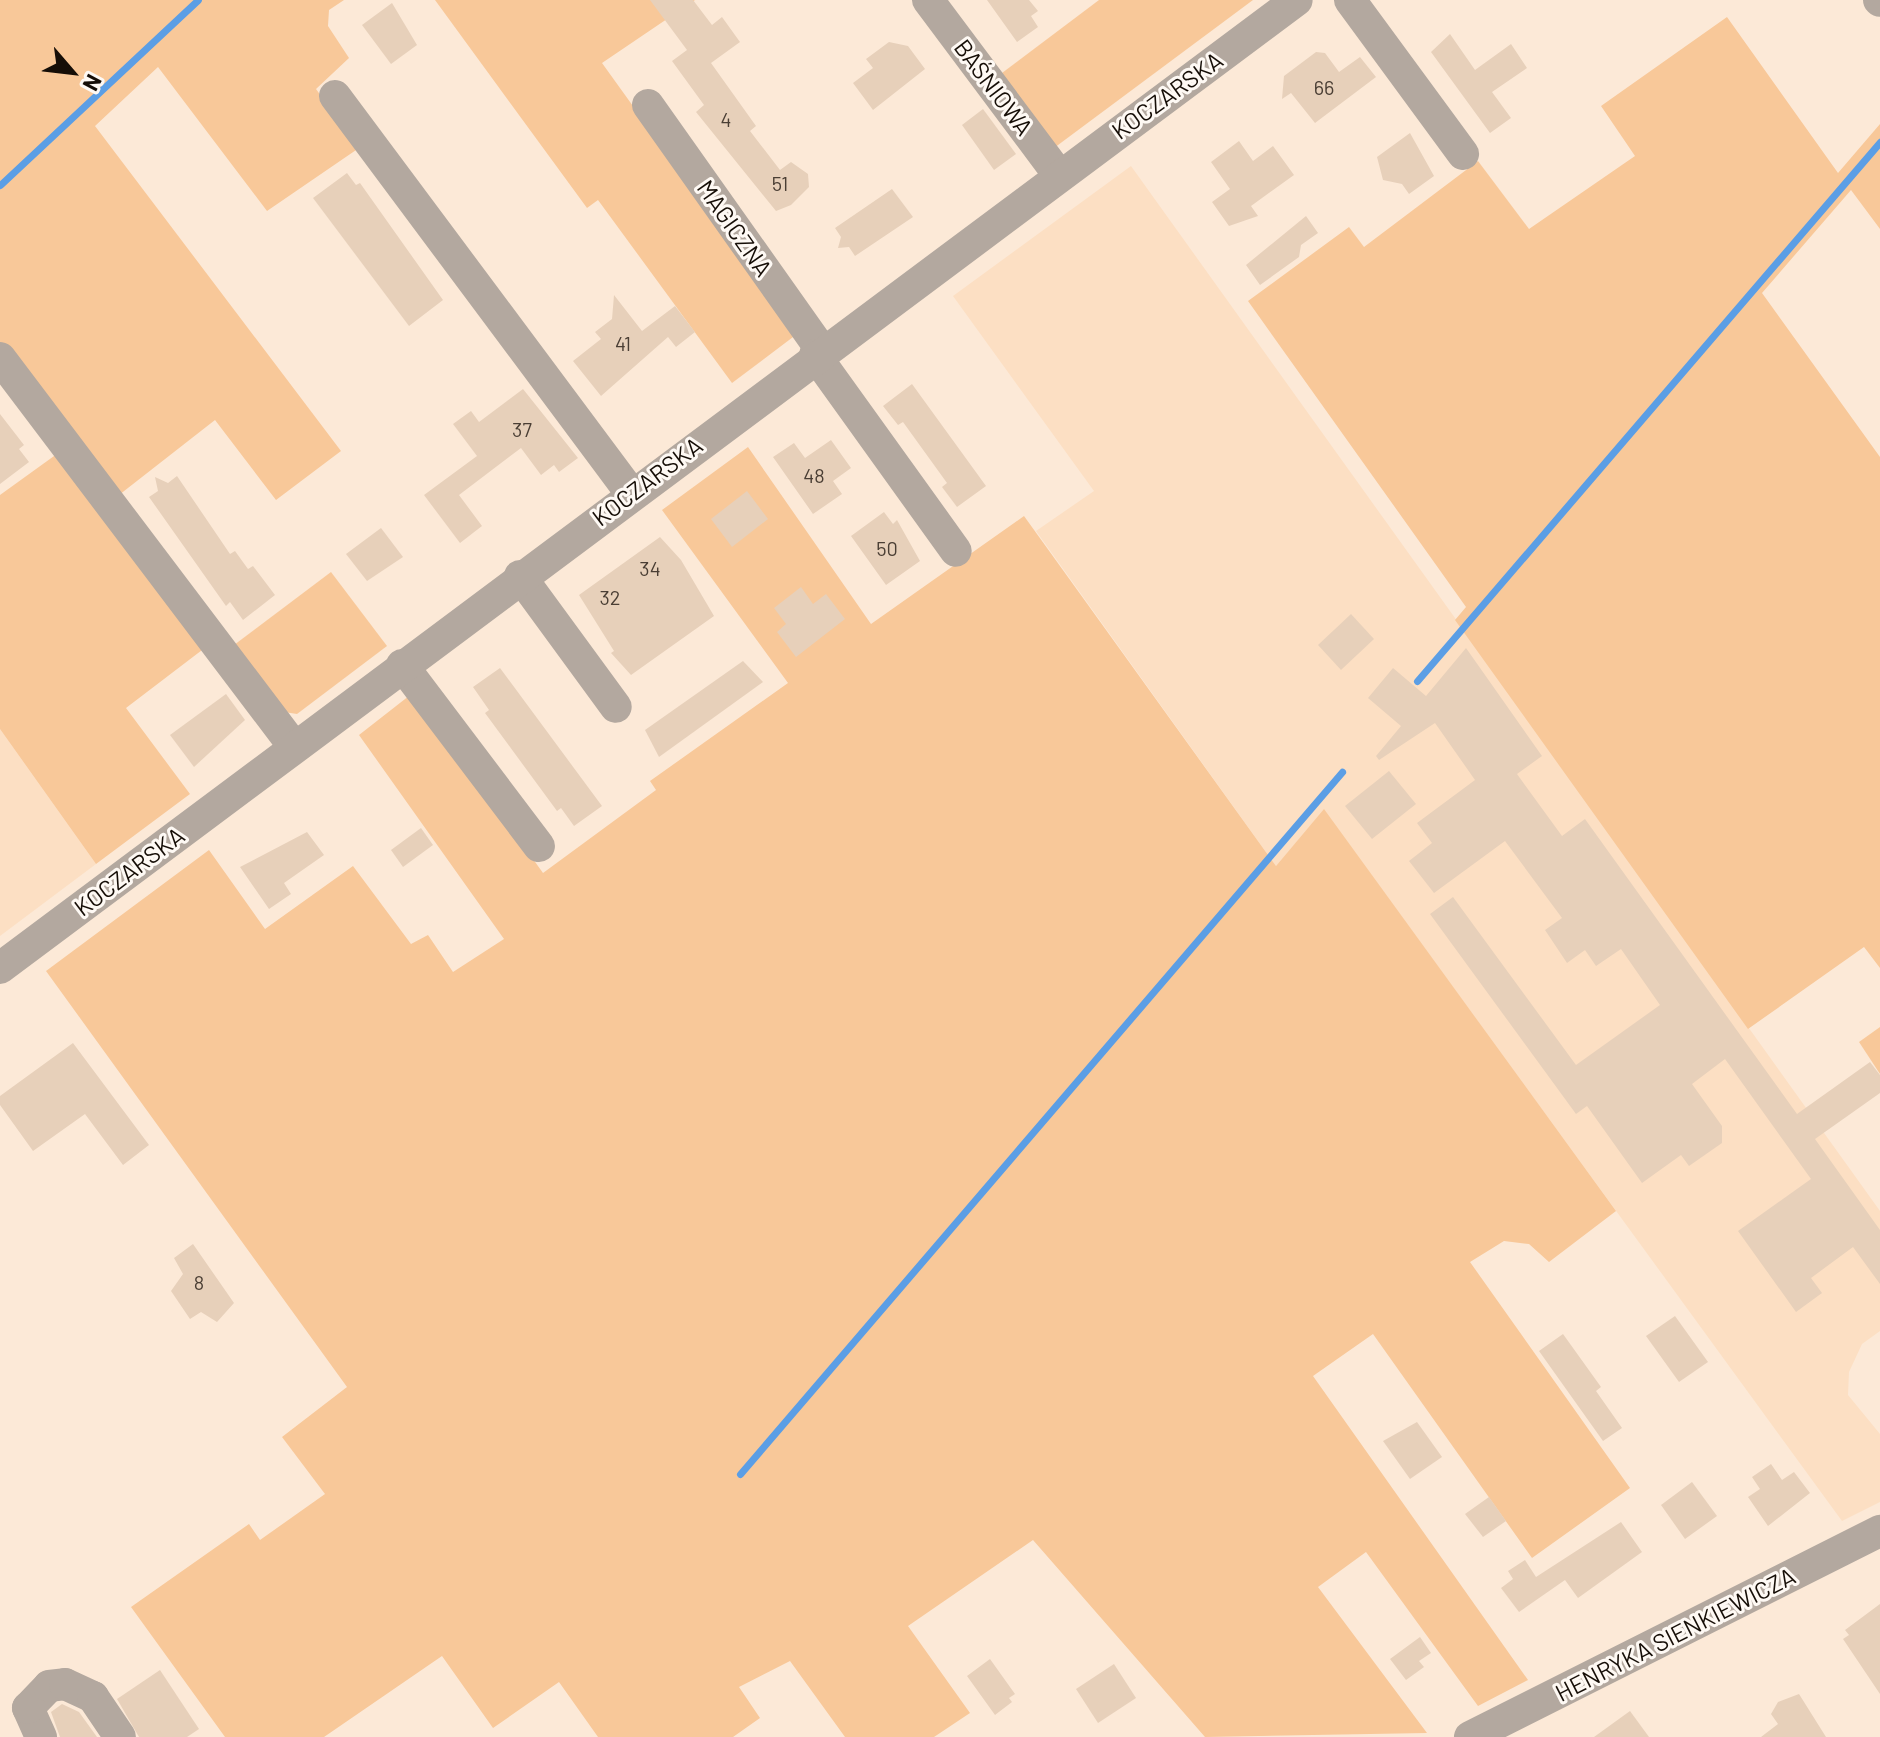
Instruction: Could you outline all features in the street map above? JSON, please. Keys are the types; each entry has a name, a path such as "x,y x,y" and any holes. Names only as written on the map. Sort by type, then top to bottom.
{"street":[{"name":"BAŚNIOWA","path":"928,0 1059,175"},
{"name":"KOCZARSKA","path":"0,968 818,353 1297,0"},
{"path":"1350,0 1463,154"},
{"path":"335,96 631,493"},
{"name":"MAGICZNA","path":"648,105 956,551"},
{"path":"0,358 294,747"},
{"path":"520,576 616,707"},
{"path":"402,665 539,846"},
{"name":"HENRYKA SIENKIEWICZA","path":"1470,1737 1880,1531"},
{"path":"41,1737 28,1708 49,1686 65,1684 93,1697 120,1737"}],"shaded area":[{"path":"0,0 344,0 329,10 328,26 349,58 316,89 359,148 267,211 158,67 95,126 341,451 276,500 215,420 119,495 0,349"},
{"path":"435,0 695,0 602,63 797,334 732,383 598,200 587,208"},
{"path":"1099,0 1253,0 1054,148 998,76"},
{"path":"1727,17 1838,173 1880,124 1880,229 1851,190 1762,293 1880,457 1880,968 1864,947 1748,1029 1455,620 1466,607 1248,301 1349,227 1364,247 1478,161 1529,229 1635,156 1601,106"},
{"path":"1131,166 1880,1211 1880,1331 1862,1344 1849,1372 1848,1395 1880,1434 1880,1502 1842,1521 1324,810 1276,866 1036,531 1094,491 953,296"},
{"path":"748,447 871,624 1024,516 1276,866 1324,809 1616,1211 1549,1262 1529,1244 1504,1241 1470,1262 1630,1488 1532,1558 1373,1334 1313,1376 1528,1680 1478,1706 1366,1552 1318,1587 1427,1733 1205,1737 1033,1540 908,1626 970,1713 934,1737 845,1737 790,1661 739,1687 760,1718 733,1737 598,1737 559,1682 493,1728 442,1656 324,1737 225,1737 131,1607 249,1524 260,1540 325,1494 282,1437 347,1387 46,971 209,850 265,929 353,866 411,944 428,935 453,972 504,939 359,735 414,692 543,873 656,790 650,781 788,683 662,510"},
{"path":"61,451 206,647 126,708 190,794 96,864 0,729 0,495"},
{"path":"331,572 387,646 297,714 278,711 230,648"},
{"path":"0,729 96,864 0,936"},
{"path":"1880,1027 1880,1074 1859,1042"}],"building":[{"path":"650,0 693,0 712,25 722,17 740,42 711,63 756,126 750,131 780,170 791,162 808,174 809,187 791,205 776,211 696,112 704,105 672,61 687,50"},
{"path":"987,0 1029,0 1038,11 1031,16 1038,27 1017,42"},
{"path":"392,3 417,45 391,64 362,25"},
{"path":"1450,34 1475,70 1511,44 1527,68 1492,92 1511,118 1490,133 1431,52"},
{"path":"889,42 908,46 925,69 873,110 853,83 873,68 866,59"},
{"path":"1316,52 1325,53 1339,72 1360,57 1376,77 1315,123 1291,93 1282,99 1284,76"},
{"path":"983,109 1016,154 994,170 962,125"},
{"path":"1410,133 1434,176 1409,194 1402,184 1383,180 1377,157"},
{"path":"1239,141 1253,161 1273,146 1294,175 1251,206 1258,216 1229,226 1212,202 1230,189 1211,162"},
{"path":"347,173 356,185 360,183 443,300 409,326 313,198"},
{"path":"892,189 913,217 855,256 849,247 838,248 841,237 835,228"},
{"path":"1306,216 1318,233 1301,245 1299,257 1260,285 1246,265"},
{"path":"614,295 642,331 675,306 695,332 676,347 668,337 601,396 573,361 601,339 595,332 612,319"},
{"path":"912,384 986,486 957,507 942,487 947,483 903,422 898,425 883,406"},
{"path":"523,389 578,458 559,472 554,465 541,475 521,448 459,495 482,526 460,543 424,495 477,456 453,424 471,411 479,422"},
{"path":"0,414 24,445 19,449 29,462 0,484"},
{"path":"831,440 851,468 833,481 842,494 813,514 773,457 794,443 805,458"},
{"path":"177,476 230,554 235,551 248,569 253,566 275,595 243,620 230,602 226,606 149,497 158,491 155,477 168,483"},
{"path":"747,491 768,519 732,547 711,519"},
{"path":"884,512 893,524 897,520 920,561 886,585 851,536"},
{"path":"381,528 403,557 367,581 346,554"},
{"path":"660,537 681,560 714,616 631,675 611,653 614,651 579,595"},
{"path":"801,587 813,604 826,594 845,619 796,657 777,632 786,624 774,608"},
{"path":"1351,614 1374,639 1341,670 1318,645"},
{"path":"1466,648 1542,756 1517,774 1562,836 1585,819 1797,1114 1870,1062 1880,1075 1880,1093 1815,1139 1880,1230 1880,1284 1853,1247 1811,1278 1822,1293 1796,1312 1738,1231 1811,1179 1725,1059 1692,1084 1722,1126 1722,1143 1689,1166 1681,1155 1642,1183 1587,1106 1576,1114 1430,914 1453,897 1576,1065 1660,1005 1621,949 1596,966 1585,950 1567,963 1545,930 1562,918 1505,841 1434,893 1409,861 1432,843 1417,823 1475,780 1435,723 1379,760 1376,756 1401,726 1368,698 1393,668 1426,696"},
{"path":"743,661 763,682 659,757 645,730"},
{"path":"500,668 602,806 574,826 561,808 557,811 485,713 489,710 473,687"},
{"path":"226,694 245,720 194,767 170,735"},
{"path":"1389,771 1416,804 1372,839 1345,806"},
{"path":"421,828 433,845 403,867 391,850"},
{"path":"307,832 324,855 284,883 291,894 269,909 240,867"},
{"path":"73,1043 149,1145 123,1165 85,1114 33,1151 0,1105 0,1096"},
{"path":"193,1244 234,1303 217,1322 201,1312 190,1319 171,1291 183,1274 174,1258"},
{"path":"1675,1316 1708,1362 1679,1382 1646,1336"},
{"path":"1563,1334 1601,1387 1596,1391 1622,1428 1603,1441 1539,1351"},
{"path":"1417,1422 1442,1457 1410,1479 1383,1441"},
{"path":"1771,1464 1782,1480 1794,1472 1810,1493 1768,1526 1748,1497 1760,1489 1752,1477"},
{"path":"1692,1482 1717,1516 1685,1539 1661,1505"},
{"path":"1489,1497 1506,1521 1483,1537 1465,1514"},
{"path":"1621,1522 1642,1552 1578,1598 1565,1580 1519,1612 1501,1588 1513,1579 1508,1571 1525,1560 1536,1577"},
{"path":"1880,1604 1880,1694 1843,1639 1849,1635 1845,1630"},
{"path":"1420,1637 1431,1653 1419,1661 1424,1667 1406,1680 1390,1659"},
{"path":"990,1659 1015,1694 1009,1698 1012,1702 995,1715 967,1676"},
{"path":"1114,1664 1136,1698 1098,1723 1076,1689"},
{"path":"160,1670 199,1729 187,1737 139,1737 117,1699"},
{"path":"1799,1694 1826,1737 1761,1737 1778,1724 1771,1714 1778,1702"},
{"path":"62,1704 79,1712 97,1737 60,1737 51,1712"},
{"path":"1630,1711 1649,1737 1594,1737"}],"waterway":[{"path":"0,185 198,0"},
{"path":"1417,681 1880,142"},
{"path":"740,1474 1342,772"}]}
